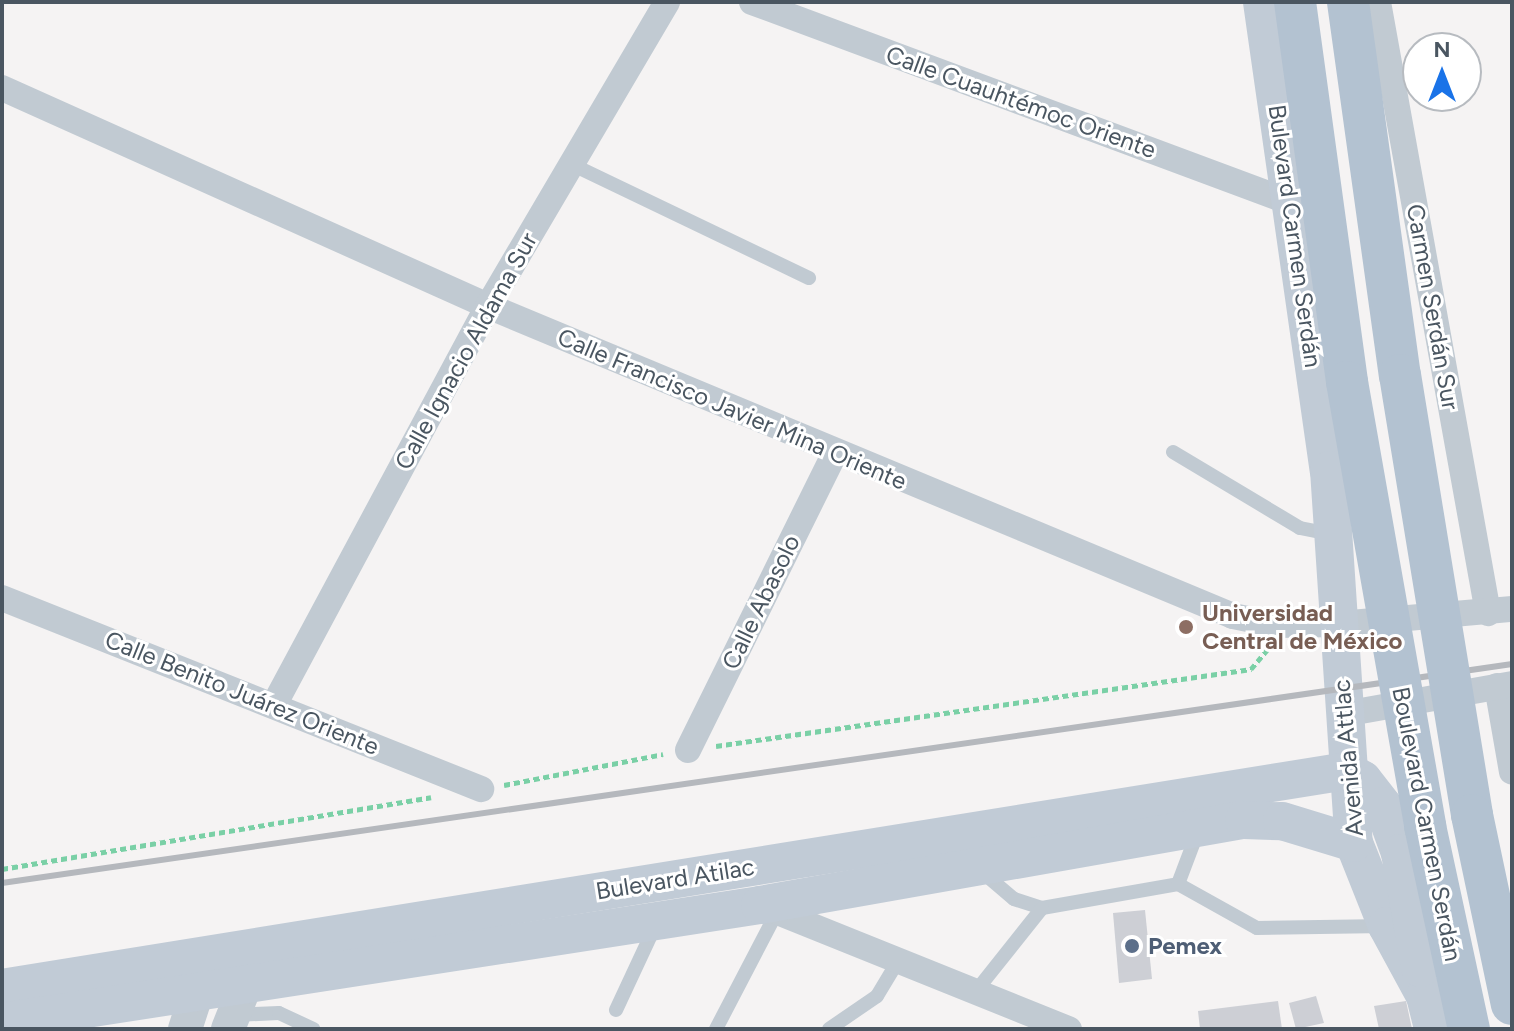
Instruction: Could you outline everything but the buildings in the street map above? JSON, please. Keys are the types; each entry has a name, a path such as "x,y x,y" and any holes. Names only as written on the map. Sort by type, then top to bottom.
{"main road":[{"name":"Bulevard Carmen Serdán","path":"1262,2 1329,470"},
{"name":"Boulevard Carmen Serdán","path":"1295,2 1347,382 1425,826 1469,1029"},
{"name":"Boulevard Carmen Serdán","path":"1348,2 1400,375 1472,815 1512,1004"},
{"name":"Avenida Attlac","path":"1329,470 1354,843 1387,926 1429,1013"},
{"name":"Bulevard Atilac","path":"2,988 191,958 236,995 649,922 768,909 976,867 1347,771"},
{"path":"1347,771 1363,780 1388,818 1400,853 1429,1013"},
{"name":"Bulevard Atilac","path":"236,995 1198,811 1282,821 1354,843"},
{"path":"14,1020 190,1012 236,995"},
{"path":"14,1020 74,1029"}],"street":[{"name":"Calle Ignacio Aldama Sur","path":"274,705 488,306 667,2"},
{"name":"Calle Cuauhtémoc Oriente","path":"752,2 1290,202"},
{"name":"Carmen Serdán Sur","path":"1378,2 1500,611"},
{"name":"Calle Francisco Javier Mina Oriente","path":"2,88 488,306 834,454 1233,616 1277,625 1339,624 1500,611"},
{"name":"Calle Abasolo","path":"688,750 834,454"},
{"name":"Calle Benito Juárez Oriente","path":"2,598 481,789"},
{"path":"1344,714 1505,685 1512,772"},
{"path":"768,909 1066,1028"},
{"path":"190,1012 191,958"}],"lane":[{"path":"571,164 809,278"},
{"path":"1173,452 1300,528 1332,535"},
{"path":"1178,884 1198,811"},
{"path":"976,867 1014,899 1042,908 1178,884 1257,928 1387,926"},
{"path":"976,991 1042,908"},
{"path":"716,1029 768,909"},
{"path":"616,1010 651,935 649,922"},
{"path":"829,1029 877,996 898,961"},
{"path":"236,995 314,1029"}],"path":[{"path":"2,869 481,789 688,750 1251,669 1267,652 1277,625"}],"railway":[{"path":"2,883 1512,664"}],"place":[{"name":"Universidad Central de México","path":"1186,627"},
{"name":"Pemex","path":"1132,946"}]}
